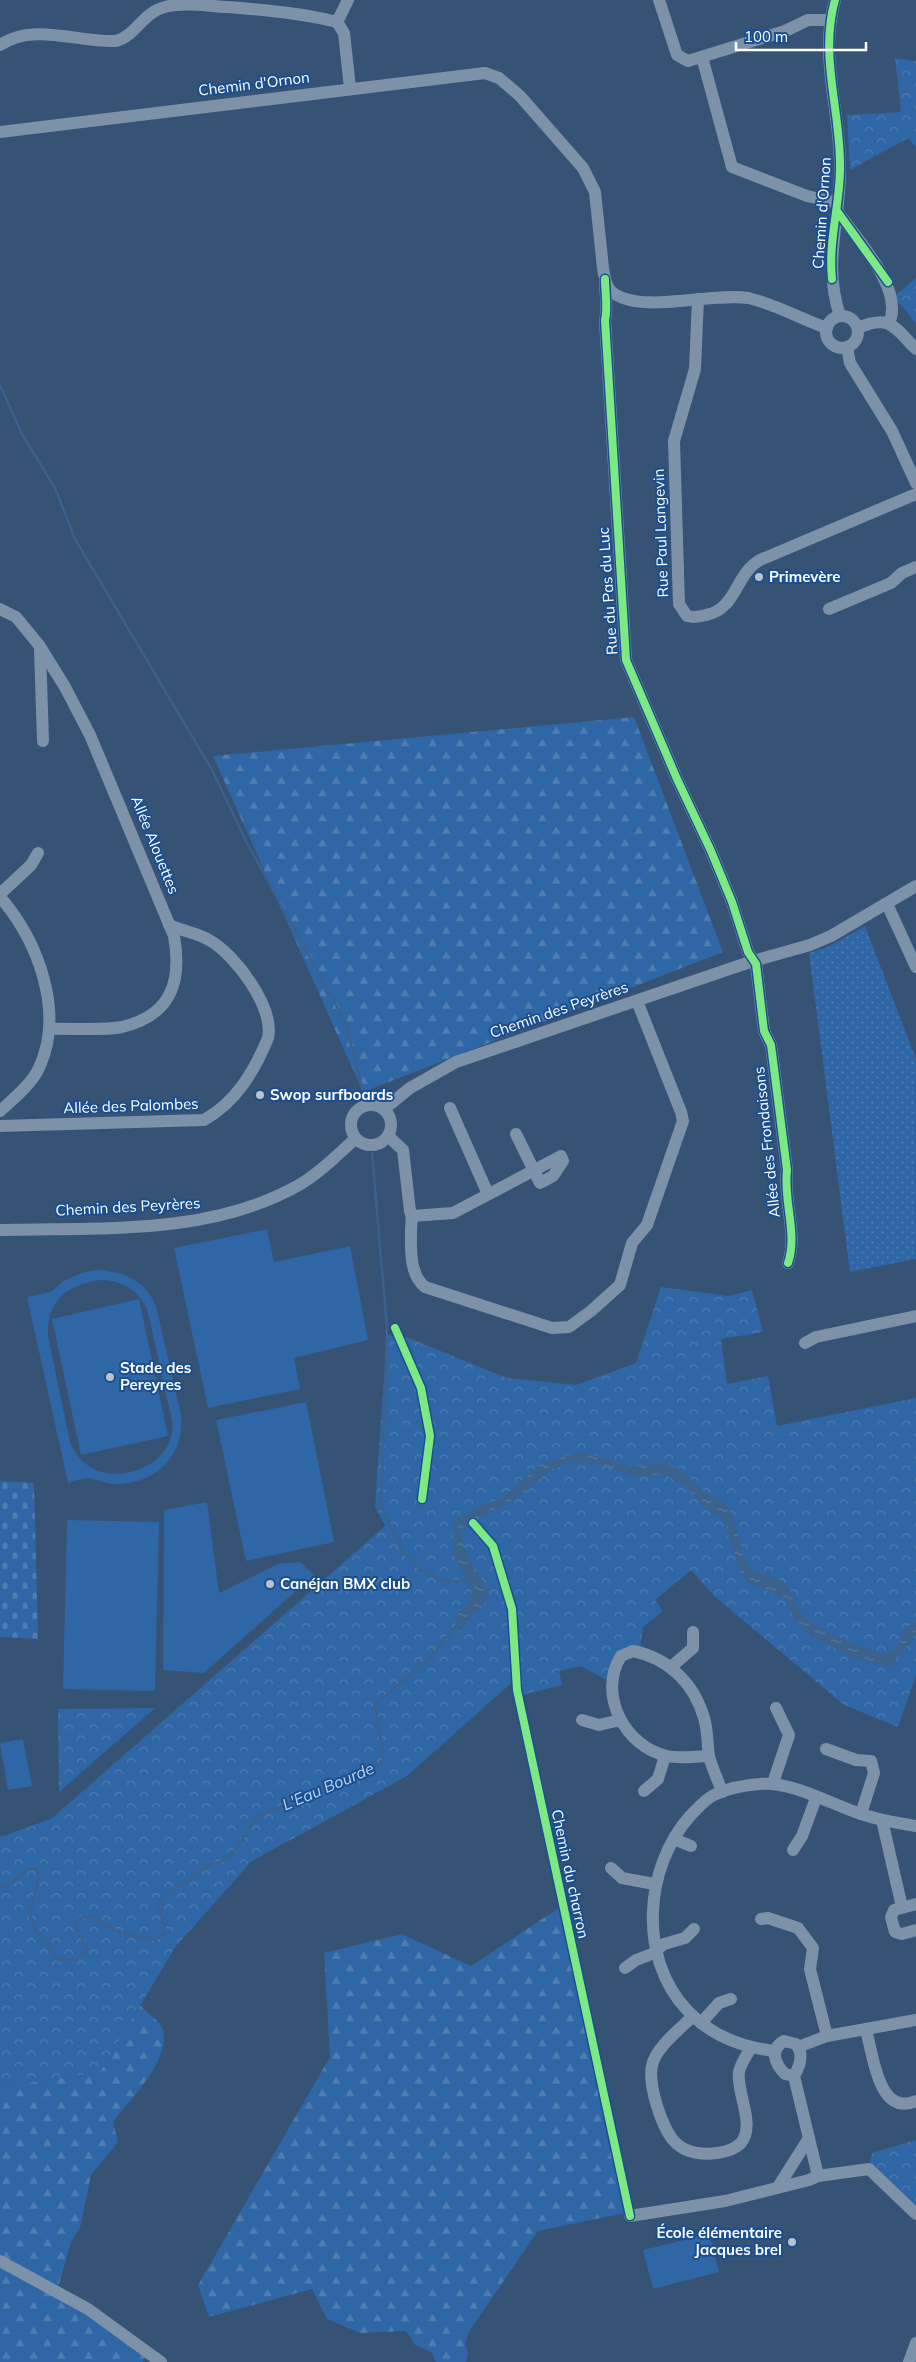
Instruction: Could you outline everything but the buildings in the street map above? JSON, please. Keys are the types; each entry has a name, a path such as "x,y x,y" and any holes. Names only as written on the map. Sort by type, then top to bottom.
{"street":[{"path":"337,22 348,0"},
{"path":"659,0 677,55 688,61 785,31 808,20 831,20"},
{"name":"Chemin d'Ornon","path":"836,0 831,20 829,62 840,168 831,269 840,316"},
{"path":"0,44 12,39 34,35 116,41 127,37 152,12 165,7 261,10 337,22 344,33 350,88"},
{"path":"702,57 732,167 749,176 837,207 888,282 891,293 892,316 889,323"},
{"name":"Chemin d'Ornon","path":"0,132 476,73 499,78 508,85"},
{"name":"Rue du Pas du Luc","path":"508,85 584,168 590,179 597,204 605,280 604,301 607,313 605,320 626,660 676,779 732,902 748,952 753,960"},
{"path":"605,280 611,292 639,302 747,298 774,306 826,328"},
{"path":"607,313 624,298"},
{"name":"Rue Paul Langevin","path":"698,299 695,369 674,441 679,604 687,616 696,618 716,613 724,608 749,568 760,560 916,494"},
{"path":"840,316 853,320 858,328 856,340 847,347 833,345 827,338 826,328 831,320 840,316"},
{"path":"858,328 882,321 889,323 916,349"},
{"path":"847,347 850,362 892,431 916,483"},
{"path":"829,609 891,583 902,573 916,567"},
{"name":"Allée Alouettes","path":"0,609 16,617 40,649 65,687 90,735 174,936 178,959 175,984 164,1004 146,1019 121,1027 49,1029"},
{"path":"40,649 44,741"},
{"path":"0,894 31,865 38,852"},
{"name":"Chemin des Peyrères","path":"384,1109 416,1084 456,1062 753,960 810,945 831,936 916,886"},
{"path":"0,898 23,929 36,954 46,992 49,1029 38,1069 21,1091 0,1111"},
{"path":"887,904 916,967"},
{"name":"Allée des Palombes","path":"0,1126 204,1120 221,1110 238,1093 268,1038 270,1030 268,1019 252,986 224,951 208,939 169,925"},
{"name":"Allée des Frondaisons","path":"753,960 758,979 764,1031 771,1045 787,1170 785,1185 792,1250 788,1263"},
{"path":"388,1136 403,1150 412,1216 413,1268 416,1277 425,1288 558,1329 569,1327 592,1311 616,1290 632,1243 646,1225 683,1121 637,1001"},
{"path":"371,1104 384,1109 391,1125 388,1136 372,1146 360,1143 355,1139 350,1126 351,1119 360,1108 371,1104"},
{"path":"450,1108 488,1194"},
{"path":"412,1216 453,1213 534,1170 516,1134"},
{"name":"Chemin des Peyrères","path":"0,1230 169,1224 222,1216 258,1204 300,1184 318,1172 355,1139"},
{"path":"805,1343 816,1337 916,1316"},
{"path":"671,1667 693,1648 693,1632"},
{"path":"709,1756 665,1756 642,1744 626,1730 620,1720 612,1690 615,1668 621,1656 633,1650 654,1658 671,1667 688,1685 702,1710 709,1756 722,1792"},
{"path":"773,1783 789,1735 776,1708"},
{"path":"582,1720 600,1725 620,1720"},
{"path":"826,1749 856,1760 871,1761 874,1772 861,1814"},
{"path":"644,1791 658,1779 665,1756"},
{"path":"774,2051 751,2048 725,2038 697,2020 668,1983 658,1949 653,1921 654,1884 665,1854 682,1825 706,1801 722,1792 773,1783 782,1784 861,1814 916,1826"},
{"path":"793,1850 802,1836 816,1798"},
{"path":"882,1820 902,1907"},
{"path":"674,1839 691,1846"},
{"path":"612,1868 622,1878 654,1884"},
{"path":"916,1904 894,1910 891,1917 895,1932 902,1934 916,1930"},
{"path":"761,1919 768,1918 798,1928 813,1948 810,1969 827,2036"},
{"path":"626,1968 636,1960 652,1954 664,1944 685,1938 694,1929"},
{"path":"731,1998 719,2003 658,2051 652,2063 652,2079 659,2109 667,2131 674,2141 684,2149 714,2154 731,2150 740,2143 746,2129 739,2073 751,2048"},
{"path":"798,2047 827,2036 916,2020"},
{"path":"866,2030 884,2090 896,2102 907,2105 916,2101"},
{"path":"774,2051 784,2041 791,2042 798,2047 800,2061 794,2076 818,2176"},
{"path":"774,2051 781,2070 785,2074 794,2076"},
{"path":"778,2187 809,2138"},
{"path":"630,2216 725,2201 818,2176 869,2169 916,2214"},
{"path":"0,2261 29,2275 88,2309 161,2362"},
{"path":"909,2362 916,2343"},
{"path":"146,2352 156,2362"}],"green space":[{"path":"895,58 916,61 916,147 908,138 850,170 847,115 901,112"},
{"path":"916,278 916,324 904,308 892,298"},
{"path":"634,717 723,952 363,1092 213,756"},
{"path":"865,926 916,1059 916,1259 850,1272 809,953 828,947"},
{"path":"267,1229 274,1262 350,1246 368,1340 294,1358 300,1389 208,1408 174,1248"},
{"path":"96,1270 116,1272 124,1275 140,1283 156,1306 181,1415 181,1430 178,1444 172,1456 154,1474 142,1480 113,1484 90,1478 68,1483 27,1297 51,1292 63,1281 84,1272","holes":["109,1281 123,1284 134,1291 147,1309 172,1423 169,1443 158,1458 142,1468 114,1474 99,1471 87,1465 70,1442 48,1336 51,1313 61,1296 69,1290 89,1282"]},
{"path":"661,1287 728,1296 752,1290 763,1332 721,1339 727,1384 768,1376 777,1426 916,1398 916,1675 898,1727 844,1705 714,1596 691,1570 655,1600 663,1611 643,1627 640,1649 626,1652 613,1679 607,1680 581,1666 559,1671 562,1685 514,1697 511,1683 407,1776 252,1861 176,1946 100,2072 0,2087 0,1837 51,1819 385,1526 375,1506 387,1335 406,1337 507,1378 576,1385 636,1363"},
{"name":"Stade des Pereyres","path":"139,1299 168,1436 81,1455 52,1319"},
{"path":"306,1402 334,1542 246,1561 216,1420"},
{"path":"0,1481 34,1483 38,1639 0,1637"},
{"name":"Canéjan BMX club","path":"207,1502 219,1593 278,1564 300,1562 314,1575 204,1673 163,1670 164,1510"},
{"path":"67,1520 159,1522 155,1691 63,1689"},
{"path":"155,1708 59,1792 58,1709"},
{"path":"23,1739 32,1786 8,1790 0,1743"},
{"path":"562,1906 630,2212 538,2231 470,2330 465,2343 468,2354 466,2362 436,2362 431,2352 415,2345 406,2331 360,2333 327,2319 312,2289 209,2317 198,2285 330,2057 324,1953 402,1934 471,1966"},
{"path":"140,2005 162,2028 164,2040 162,2052 139,2091 113,2122 118,2142 91,2175 80,2228 71,2242 57,2291 146,2353 143,2362 0,2362 0,2087 100,2072"},
{"path":"916,2140 916,2214 869,2169 872,2153"},
{"path":"709,2234 719,2272 653,2289 643,2250"}],"water":[{"path":"587,1453 629,1466 665,1463 679,1469 703,1491 722,1500 732,1513 744,1557 752,1571 781,1580 790,1590 803,1614 812,1623 861,1647 883,1653 890,1652 896,1647 905,1627 916,1623 916,1635 893,1665 889,1667 854,1658 812,1637 795,1619 784,1598 747,1582 740,1573 724,1520 705,1509 685,1486 663,1474 637,1477 599,1464 572,1462 552,1469 521,1496 465,1526 460,1535 471,1562 489,1591 488,1601 466,1622 457,1636 456,1617 469,1602 472,1592 454,1555 453,1521 482,1505 502,1498 539,1465 572,1454"}],"waterway":[{"path":"0,385 22,434 55,488 75,539 212,770 246,841 345,1021 363,1092"},
{"path":"372,1153 387,1328 381,1506 403,1552 420,1569 442,1581 468,1581 467,1578"},
{"name":"L'Eau Bourde","path":"0,1887 9,1884 25,1872 35,1869 38,1871 39,1878 32,1904 31,1918 34,1928 46,1941 58,1960 76,1959 85,1952 86,1946 75,1927 78,1918 94,1916 108,1927 122,1933 154,1940 163,1934 165,1929 159,1906 162,1897 192,1878 204,1866 218,1863 232,1854 257,1817 384,1762 375,1705 432,1656 457,1624"}],"cycle path":[{"path":"832,279 833,237 840,168 829,42 835,0"},
{"path":"837,211 888,282"},
{"path":"605,279 605,320 626,660 677,779 711,851 732,902 748,952 756,964 764,1031 771,1045 787,1170 786,1181 792,1240 788,1263"},
{"path":"395,1328 421,1388 430,1436 422,1499"},
{"name":"Chemin du charron","path":"473,1523 493,1546 512,1609 517,1690 630,2216"}],"place":[{"name":"Primevère","path":"759,577"},
{"name":"Swop surfboards","path":"260,1095"},
{"name":"Stade des Pereyres","path":"110,1377"},
{"name":"Canéjan BMX club","path":"270,1584"},
{"name":"École élémentaire Jacques brel","path":"792,2242"}]}
